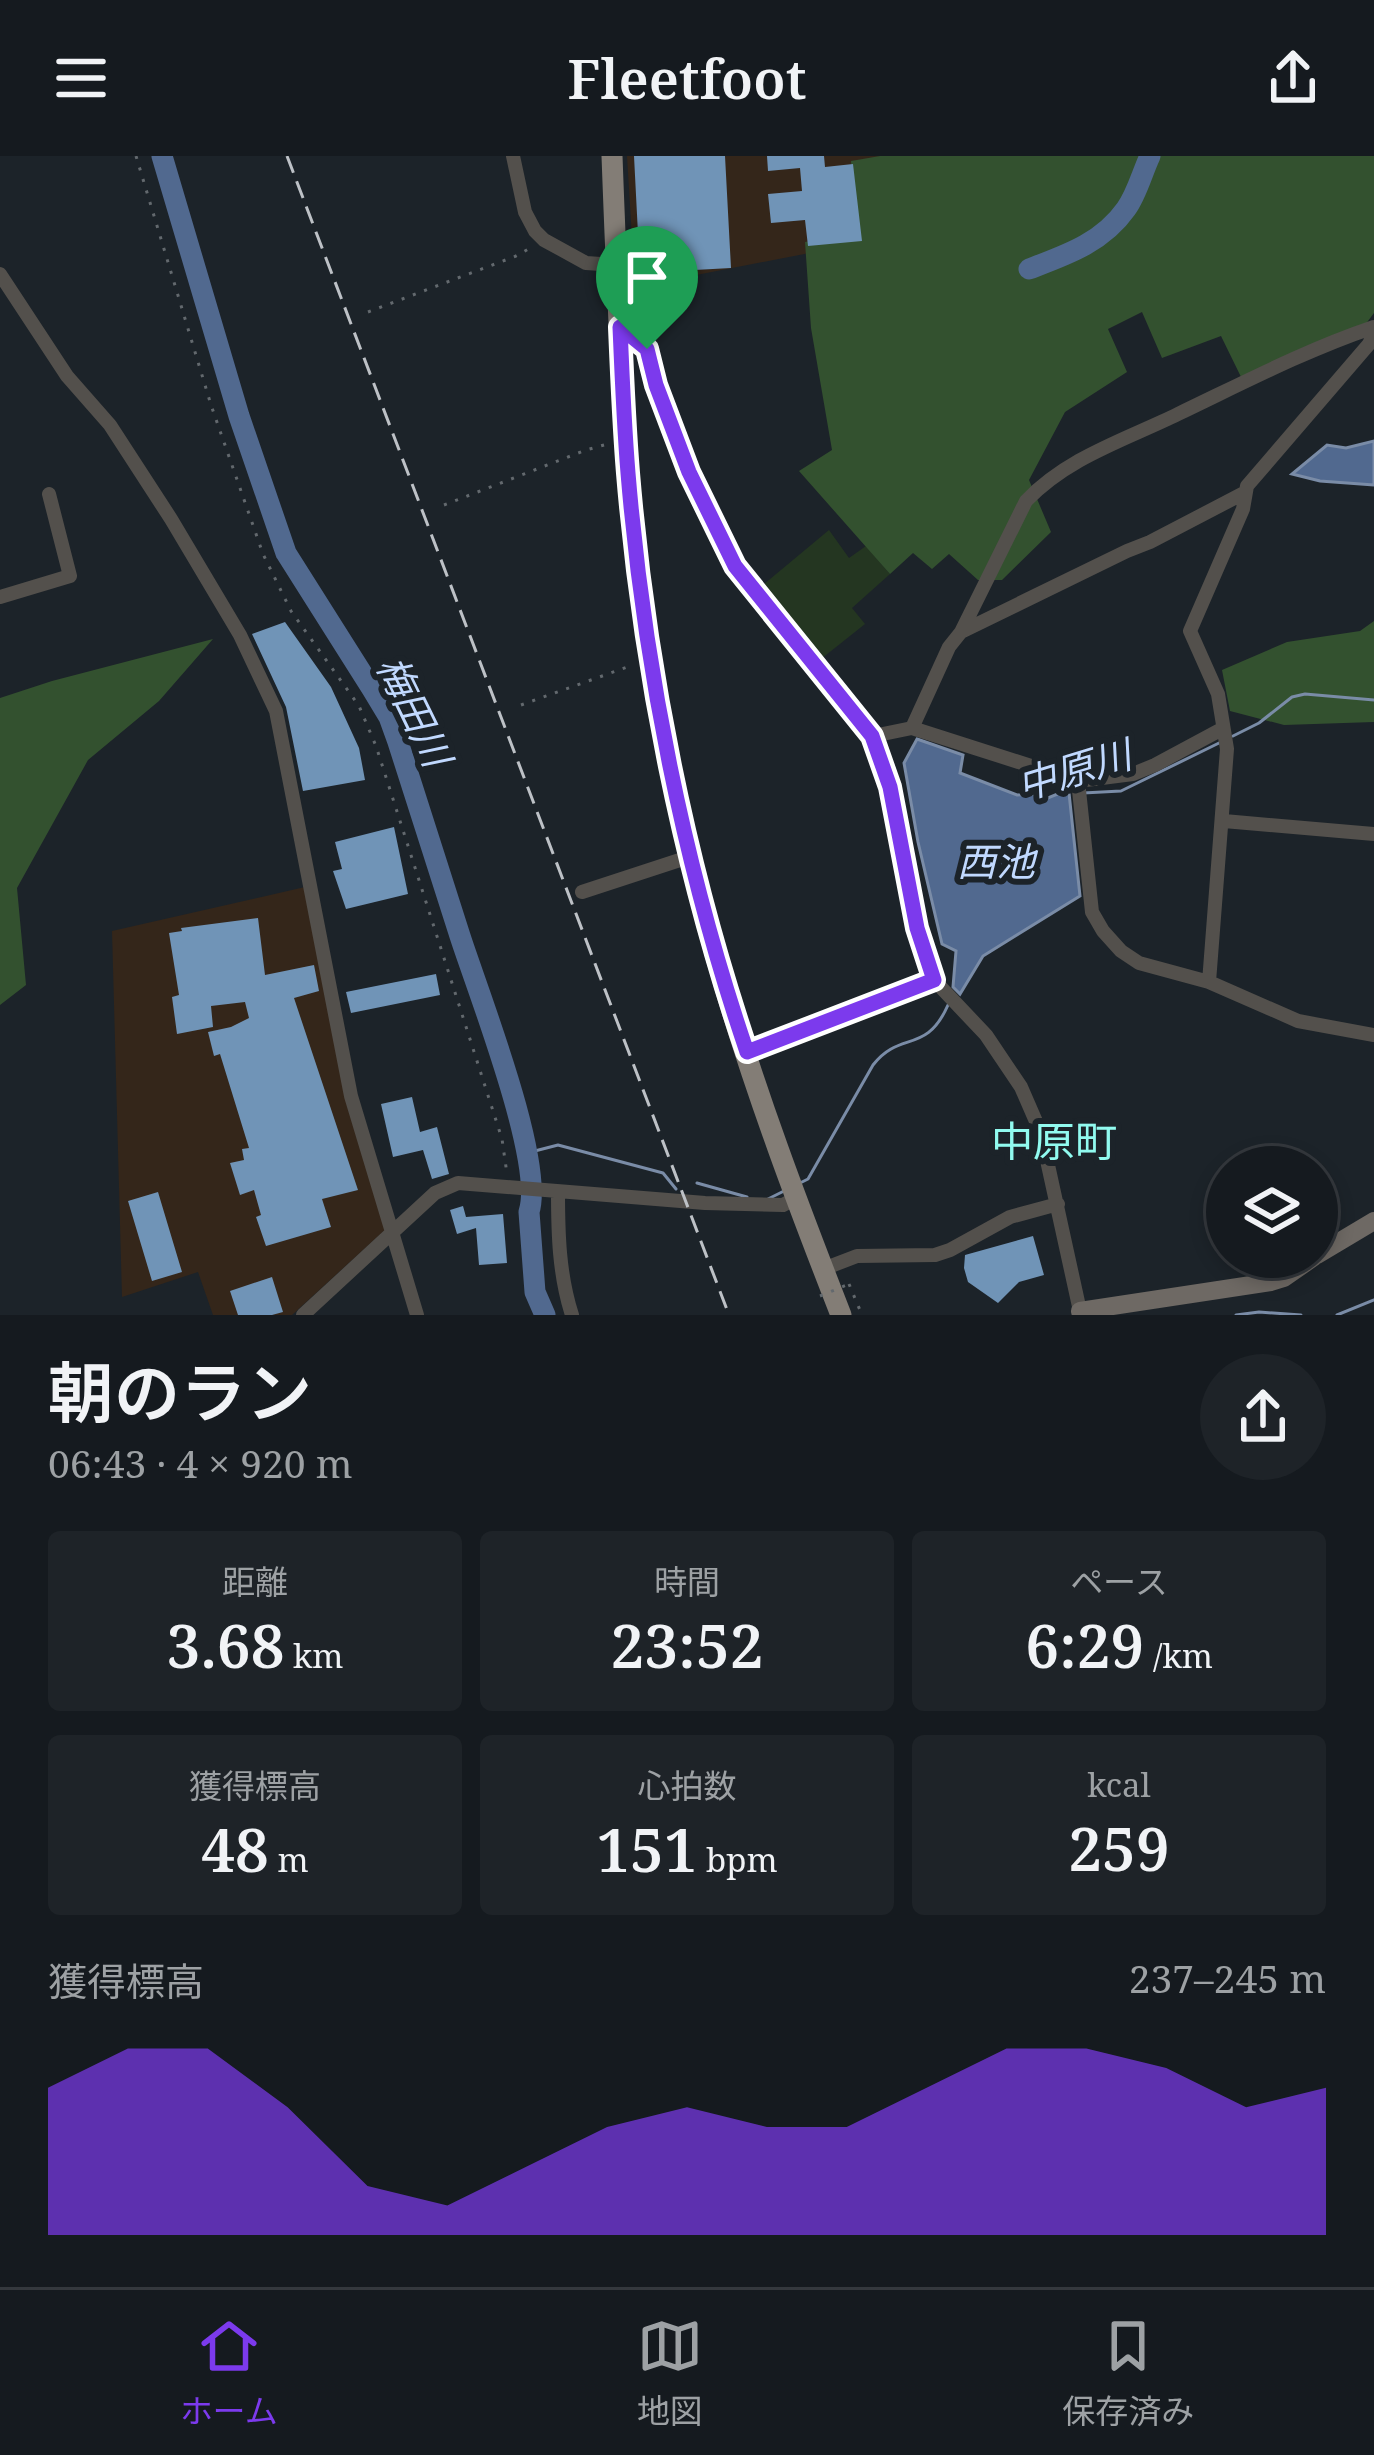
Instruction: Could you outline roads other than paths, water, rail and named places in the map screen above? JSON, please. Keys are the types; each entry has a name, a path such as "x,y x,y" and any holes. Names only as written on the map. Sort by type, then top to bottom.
{"main road":[{"path":"612,156 626,439 662,725 723,981 841,1315"}],"street":[{"path":"513,156 525,212 544,240 586,263 616,265"},
{"path":"0,274 68,376 110,425 171,519 240,635 276,711 351,1096 417,1315"},
{"path":"620,327 647,349 689,472 735,566 872,736 890,787 917,928 946,991 986,1035 1021,1087 1041,1133 1080,1313 1284,1278"},
{"path":"912,728 1026,501 1042,485 1072,462 1266,370 1374,331"},
{"path":"1209,982 1223,820 1224,737 1218,694 1190,631 1243,509 1247,486 1370,344 1374,331"},
{"path":"961,632 1244,493"},
{"path":"0,597 70,576 49,494"},
{"path":"872,736 912,728 1079,789 1133,774 1224,737"},
{"path":"1079,789 1092,911 1121,951 1139,964 1209,982 1298,1021 1374,1035"},
{"path":"1223,820 1374,834"},
{"path":"582,892 692,856"},
{"path":"747,1052 946,991"},
{"path":"303,1315 435,1193 458,1183 783,1205 793,1189"},
{"path":"555,1191 565,1294 572,1315"},
{"path":"823,1269 856,1256 935,1255 1010,1217 1058,1204"},
{"path":"1338,1243 1374,1221"}],"water":[{"path":"1374,441 1374,485 1292,474 1327,445 1346,448"},
{"name":"西池","path":"917,739 963,755 960,773 1017,795 1048,798 1069,793 1080,896 983,956 960,994 953,987 956,951 942,944 904,763"}],"waterway":[{"name":"梅田川","path":"162,156 239,416 286,553 389,717 398,742 519,1117 531,1188 535,1292 545,1315"},
{"path":"1029,269 1106,231 1130,203 1150,156"},
{"name":"中原川","path":"1233,736 1292,697 1374,700"},
{"name":"中原川","path":"1083,793 1121,791 1219,743"},
{"path":"800,1183 808,1179 873,1065 893,1048 931,1031 948,1005"},
{"path":"527,1153 558,1145 663,1173 676,1189"},
{"path":"697,1183 747,1197"},
{"path":"768,1199 786,1190"},
{"path":"1337,1315 1374,1300"},
{"path":"1236,1315 1301,1315"}],"railway":[{"path":"287,156 729,1315"}],"district":[{"name":"中原町","path":"1054,1142"}]}
